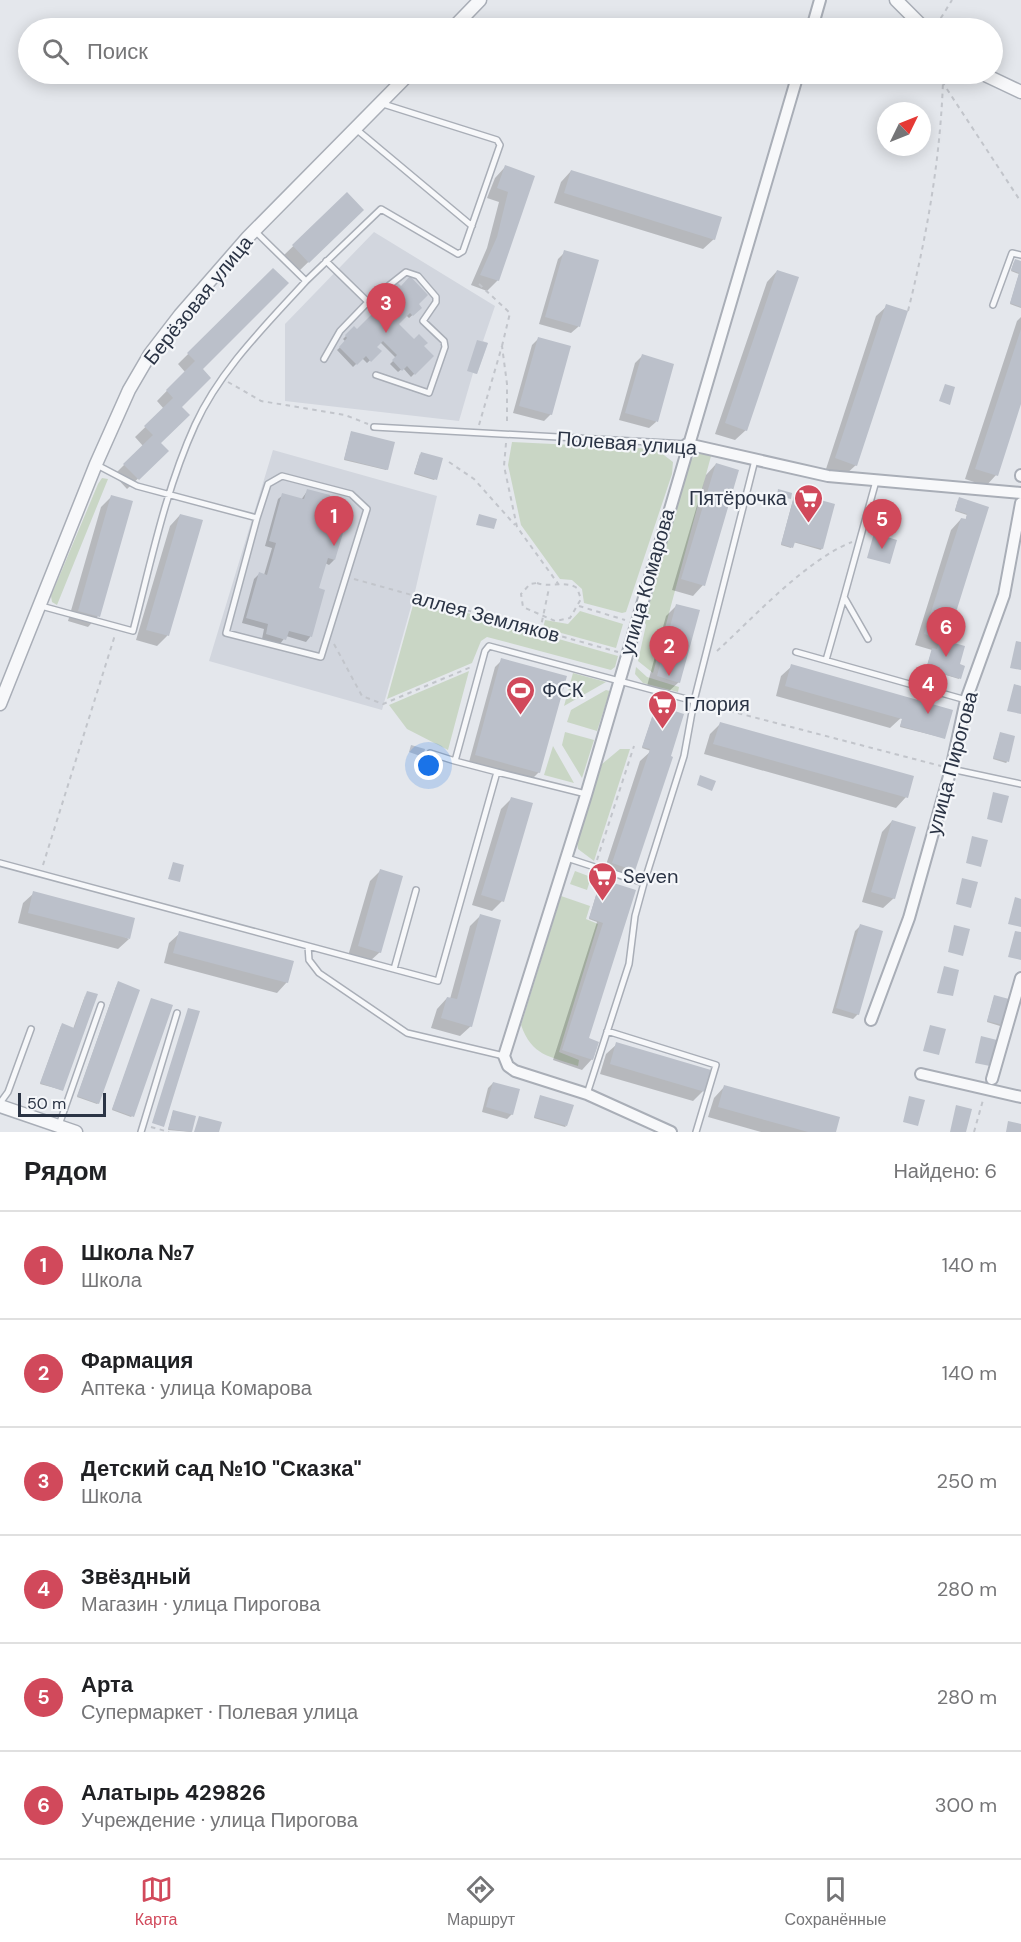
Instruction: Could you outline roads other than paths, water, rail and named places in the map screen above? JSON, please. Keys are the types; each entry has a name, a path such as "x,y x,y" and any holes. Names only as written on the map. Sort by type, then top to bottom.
{"street":[{"path":"463,18 480,0"},
{"path":"815,18 820,0"},
{"path":"897,0 914,18"},
{"path":"1003,83 1021,92"},
{"name":"Берёзовая улица","path":"0,704 96,464 129,390 150,354 180,315 255,231 399,84"},
{"name":"улица Комарова","path":"504,1056 586,795 634,623 795,84"},
{"name":"Полевая улица","path":"687,444 828,476 1021,493"},
{"name":"улица Пирогова","path":"871,1020 909,918 951,769 966,699 1004,595 1021,503"},
{"path":"992,1079 1021,978"},
{"path":"504,1056 508,1066 514,1071 587,1094 671,1132"},
{"path":"921,1074 1021,1097"},
{"path":"0,1105 76,1132"}],"lane":[{"path":"39,605 133,631 169,496 195,424 237,357 306,281 381,208 458,254 463,250 500,145 497,140 380,103"},
{"path":"355,128 472,226"},
{"path":"255,231 306,281"},
{"path":"993,305 1012,253 1021,255"},
{"path":"326,261 368,302"},
{"path":"324,359 340,331 368,302 406,272 418,276 436,297 436,302 423,321 444,341 445,346 429,393 376,375"},
{"name":"Полевая улица","path":"374,427 687,444"},
{"path":"587,1094 628,964 635,916 684,756 694,702 755,460"},
{"path":"96,464 137,486 258,518"},
{"path":"282,476 351,494 367,509 321,657 226,633 258,518 268,484 282,476"},
{"path":"826,660 876,481"},
{"path":"844,597 868,639"},
{"path":"455,761 485,651 489,646 495,645 694,702"},
{"path":"796,652 966,699"},
{"path":"430,753 586,795"},
{"path":"951,769 1021,784"},
{"path":"0,863 438,981 496,772"},
{"path":"566,858 644,883"},
{"path":"394,969 416,890"},
{"path":"308,946 309,960 319,973 407,1033 504,1056"},
{"path":"58,1126 101,1005"},
{"path":"141,1132 177,1013"},
{"path":"0,1105 8,1092 31,1029"},
{"path":"607,1032 716,1065 696,1132"}],"place":[{"name":"Детский сад №10 \"Сказка\"","path":"386,333"},
{"name":"Пятёрочка","path":"808,524"},
{"name":"Школа №7","path":"334,546"},
{"name":"Арта","path":"882,549"},
{"name":"Алатырь 429826","path":"946,657"},
{"name":"Фармация","path":"669,676"},
{"name":"Звёздный","path":"928,714"},
{"name":"ФСК","path":"521,716"},
{"name":"Глория","path":"663,730"},
{"name":"Seven","path":"602,902"}]}
